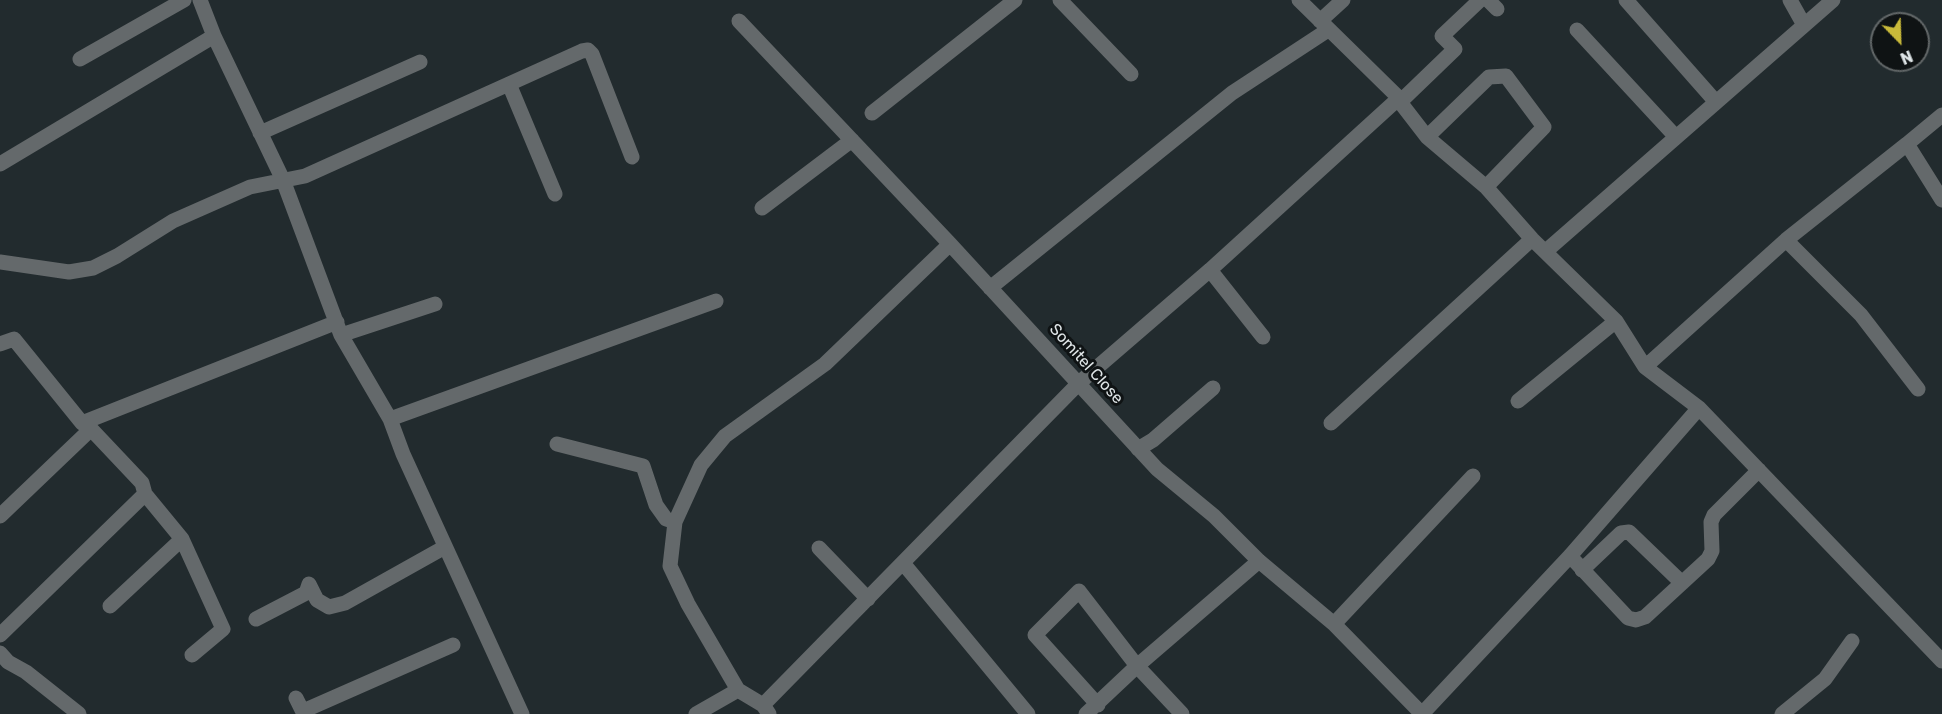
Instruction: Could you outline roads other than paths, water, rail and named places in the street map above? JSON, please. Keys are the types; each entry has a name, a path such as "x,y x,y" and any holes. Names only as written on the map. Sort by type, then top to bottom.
{"street":[{"path":"80,59 184,0"},
{"path":"872,113 1015,0"},
{"path":"1060,0 1131,74"},
{"path":"1299,0 1400,100 1427,137 1486,187 1532,239 1616,321 1645,368 1700,408 1942,661"},
{"path":"990,288 1232,93 1324,26 1343,0"},
{"path":"950,244 825,364 725,436 701,465 675,522 670,566 688,604 738,690 766,710 868,599 1079,383 1210,270 1455,49 1442,36 1480,0"},
{"path":"1626,0 1716,102"},
{"path":"1790,0 1804,25"},
{"path":"1546,251 1833,0"},
{"path":"203,1 214,36 283,180 339,328 390,419 403,454 522,714"},
{"name":"Somitel Close","path":"739,21 950,244 1157,469 1214,516 1258,561 1334,624 1422,714"},
{"path":"1577,30 1676,137"},
{"path":"0,164 214,36"},
{"path":"0,262 69,272 93,268 117,256 173,221 250,187 305,176 588,50 592,54 632,157"},
{"path":"260,133 420,62"},
{"path":"1427,137 1489,77 1506,76 1544,127 1486,187"},
{"path":"509,84 555,194"},
{"path":"1645,368 1786,240 1942,115"},
{"path":"762,208 852,140"},
{"path":"1906,144 1942,200"},
{"path":"1331,423 1532,239"},
{"path":"1786,240 1861,315 1918,388"},
{"path":"1210,270 1263,337"},
{"path":"390,419 716,301"},
{"path":"0,516 86,426 339,328 435,304"},
{"path":"1518,401 1616,321"},
{"path":"0,344 14,339 86,426 142,483 145,494 182,539 223,629 192,655"},
{"path":"1138,449 1153,440 1213,388"},
{"path":"1422,714 1570,556 1700,408"},
{"path":"557,444 643,466 656,505 666,519 675,522"},
{"path":"1570,556 1628,618 1636,620 1645,617 1708,559 1712,551 1711,522 1714,515 1759,470"},
{"path":"1334,624 1473,476"},
{"path":"0,635 145,494"},
{"path":"1582,570 1621,533 1629,532 1682,583"},
{"path":"111,606 182,539"},
{"path":"256,619 306,593 309,584 317,600 329,607 345,603 445,547"},
{"path":"819,548 868,599"},
{"path":"1182,714 1137,666 1079,591 1035,635 1092,709 1137,666 1258,561"},
{"path":"903,563 1028,714"},
{"path":"1782,714 1825,679 1851,641"},
{"path":"301,708 453,645"},
{"path":"0,653 8,662 26,672 79,714"},
{"path":"696,714 738,690"}]}
